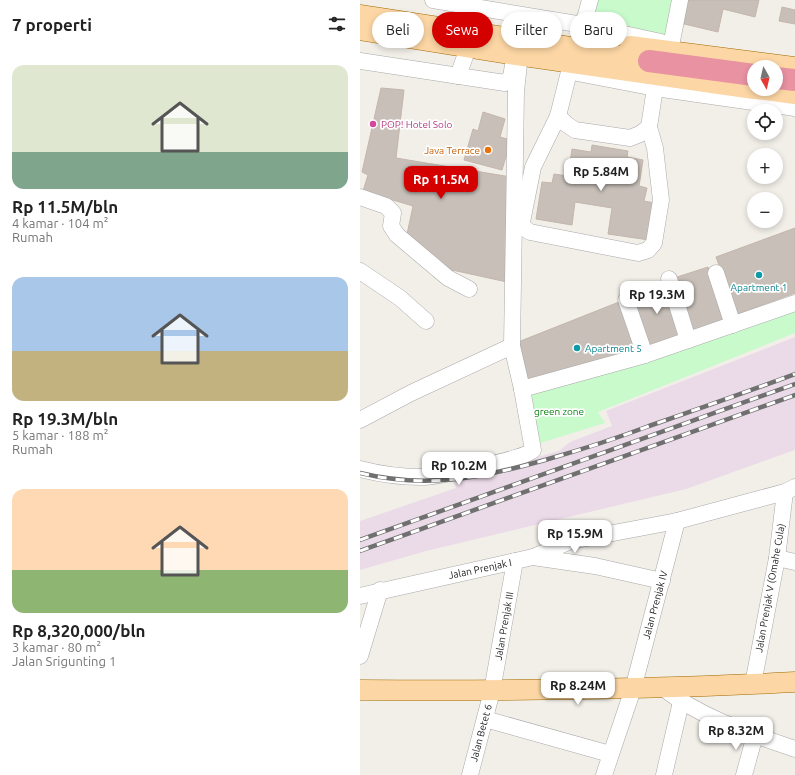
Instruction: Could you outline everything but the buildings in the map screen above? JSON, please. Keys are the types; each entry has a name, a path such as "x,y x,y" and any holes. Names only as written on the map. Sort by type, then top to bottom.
{"highway":[{"path":"650,74 747,75"},
{"path":"783,79 795,80"}],"main road":[{"path":"360,15 570,47"},
{"path":"360,31 432,42"},
{"path":"627,45 671,48 795,67"},
{"path":"468,48 747,88"},
{"path":"577,48 650,74"},
{"path":"783,92 795,94"},
{"path":"360,690 492,691 634,689 795,682"}],"street":[{"path":"433,0 570,23"},
{"path":"587,12 590,0"},
{"path":"671,48 680,0"},
{"path":"627,36 671,48 795,59"},
{"path":"458,76 468,48"},
{"path":"519,56 569,72 650,74 795,108"},
{"path":"360,61 505,83 511,77 519,56"},
{"path":"360,469 422,477 455,473 530,454 533,448 512,346 516,90 519,56"},
{"path":"569,72 558,116 533,167 522,222 524,228 530,232 638,253 648,250 654,242 661,200 655,148 649,127 650,74"},
{"path":"558,116 575,130 630,138 640,134 649,127"},
{"path":"360,197 386,206 392,214 391,226 397,235 448,278 469,289"},
{"path":"360,271 400,298 426,321"},
{"path":"716,273 734,325"},
{"path":"669,279 688,340"},
{"path":"626,300 646,355"},
{"path":"522,389 646,355 795,303"},
{"path":"360,420 411,393 512,346"},
{"name":"Jalan Prenjak I","path":"360,596 380,590 533,557 571,541 677,521 790,489"},
{"name":"Jalan Prenjak V (Omahe Cula)","path":"753,684 790,489"},
{"name":"Jalan Prenjak IV","path":"604,775 610,754 634,689 677,521"},
{"path":"533,557 595,566 662,581"},
{"path":"777,558 795,562"},
{"name":"Jalan Prenjak III","path":"492,691 515,561"},
{"path":"360,656 380,590"},
{"path":"662,688 680,702 717,720 795,749"},
{"name":"Jalan Betet 6","path":"470,775 492,691"},
{"path":"664,775 680,702"},
{"path":"485,719 610,754"},
{"path":"744,775 755,735"}],"shaded area":[{"path":"795,337 795,450 686,489 426,551 360,570 360,521 456,488 452,477 513,464 559,451 570,442 612,426 606,411"}],"green space":[{"path":"597,0 677,0 668,39 627,32 627,12 595,12"},
{"name":"green zone","path":"795,310 795,333 598,412 605,423 537,444 529,392"}],"railway":[{"path":"360,473 384,478 431,481 498,472 545,460 610,440 795,374"},
{"path":"360,540 795,384"},
{"path":"360,551 795,395"}],"place":[{"name":"POP! Hotel Solo","path":"373,124"},
{"name":"Java Terrace","path":"488,150"},
{"name":"Apartment 1","path":"759,275"},
{"name":"Apartment 5","path":"577,348"}]}
